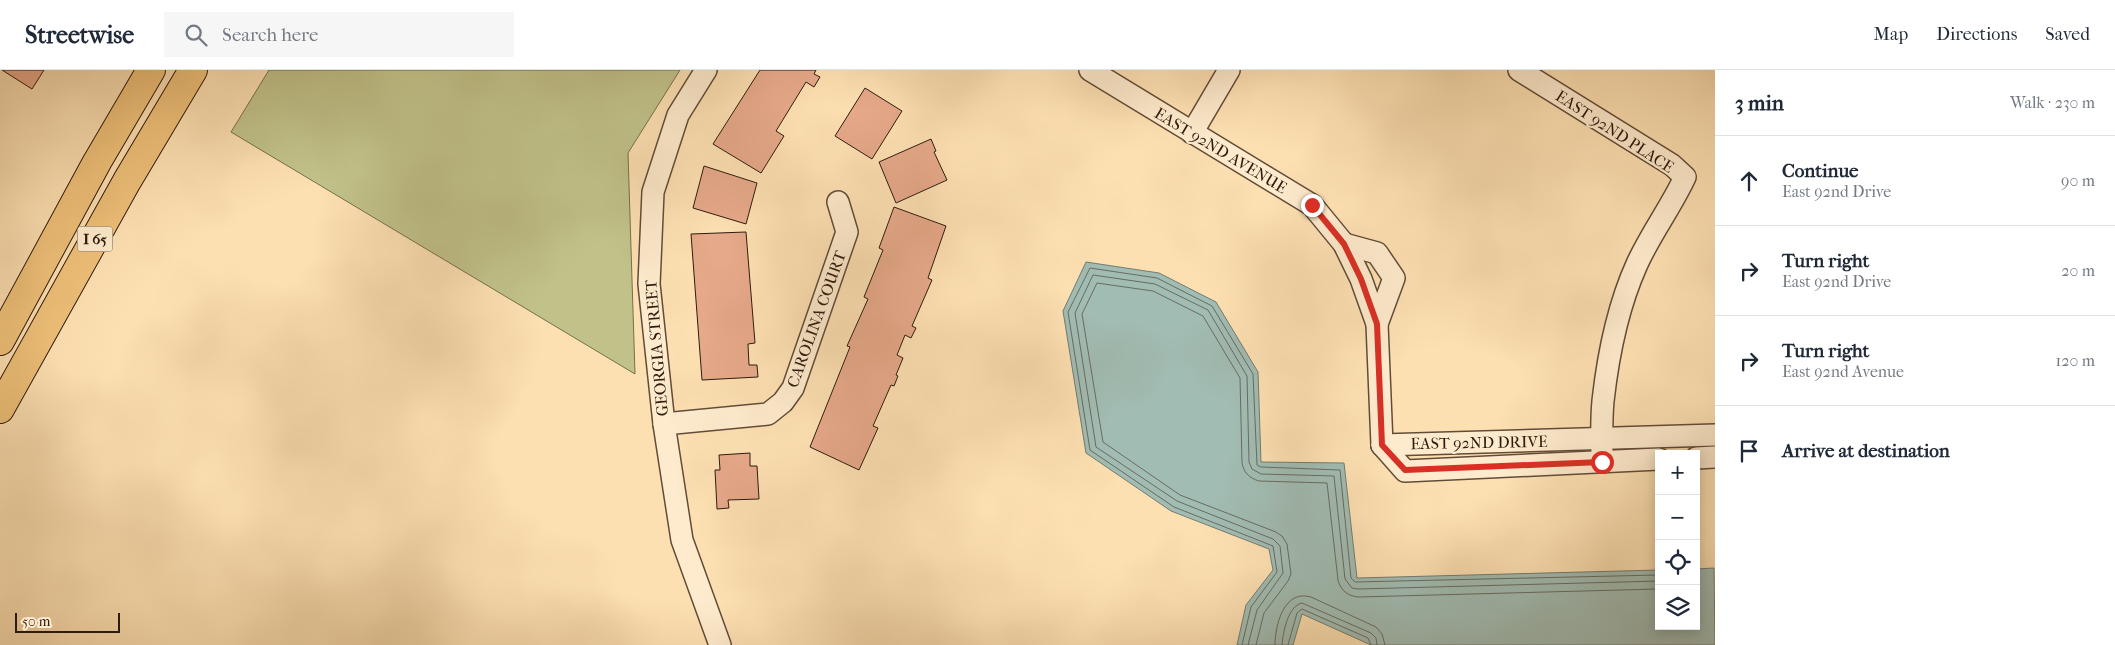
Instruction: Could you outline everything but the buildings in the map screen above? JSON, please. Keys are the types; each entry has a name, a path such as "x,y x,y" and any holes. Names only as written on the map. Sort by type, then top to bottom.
{"highway":[{"name":"I 65","path":"0,341 97,162 151,70"},
{"name":"I 65","path":"0,409 128,181 193,70"}],"street":[{"name":"GEORGIA STREET","path":"706,70 678,115 654,192 648,284 664,424 682,540 720,645"},
{"name":"EAST 92ND AVENUE","path":"1090,70 1312,205 1344,244 1361,279 1377,324 1382,445"},
{"path":"1192,132 1229,70"},
{"name":"EAST 92ND PLACE","path":"1519,70 1672,165 1685,177 1673,203 1637,264 1622,307 1612,347 1603,403 1602,439"},
{"name":"CAROLINA COURT","path":"664,424 768,414 783,402 793,388 847,232 838,202"},
{"path":"1344,244 1377,253 1394,278 1377,324"},
{"name":"EAST 92ND DRIVE","path":"1382,445 1715,435"},
{"path":"1602,439 1602,462"},
{"name":"EAST 92ND DRIVE","path":"1382,445 1405,470 1655,460"},
{"path":"1700,458 1715,457"}],"green space":[{"path":"269,70 680,70 628,153 635,374 231,132"}],"water":[{"path":"1086,262 1159,273 1216,302 1258,372 1261,462 1344,463 1357,578 1655,570 1655,630 1700,630 1700,569 1714,568 1715,645 1371,645 1302,614 1293,645 1237,645 1246,605 1273,570 1269,549 1171,511 1086,453 1063,311"}],"route":[{"path":"1312,205 1344,244 1361,279 1377,324 1382,445 1405,470 1602,462"}]}
